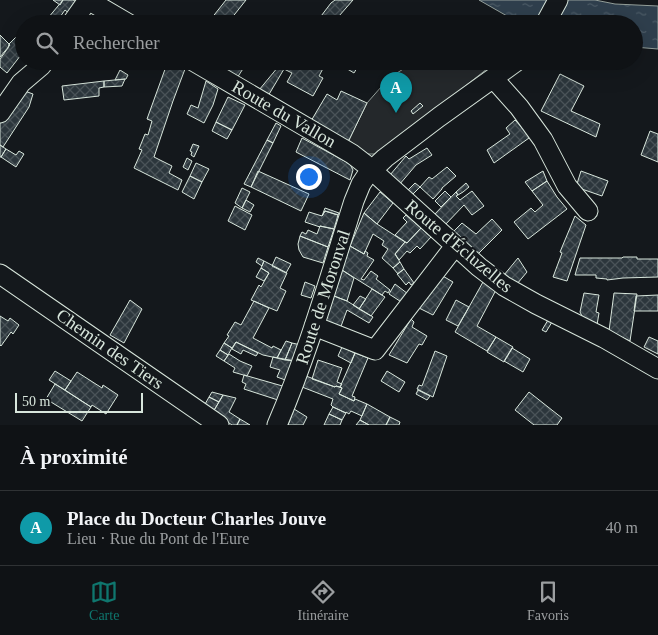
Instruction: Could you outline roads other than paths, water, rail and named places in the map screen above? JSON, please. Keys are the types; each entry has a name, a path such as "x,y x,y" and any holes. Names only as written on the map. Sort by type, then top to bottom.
{"street":[{"path":"77,15 88,0 114,15"},
{"path":"550,15 558,0"},
{"path":"0,113 21,83 37,70"},
{"name":"Route du Vallon","path":"209,70 342,147 372,170"},
{"name":"Route de Moronval","path":"277,425 290,396 361,184 384,158 504,70"},
{"path":"493,78 519,107 543,140 568,186 588,211"},
{"name":"Route d'Écluzelles","path":"372,170 455,246 491,276 520,296 604,338 658,370"},
{"path":"314,326 375,350 455,246"},
{"name":"Chemin des Tiers","path":"0,274 219,425"}],"water":[{"path":"479,0 595,0 615,4 658,6 658,49 643,48 643,15 505,15"}],"place":[{"name":"Place du Docteur Charles Jouve","path":"396,113"}]}
